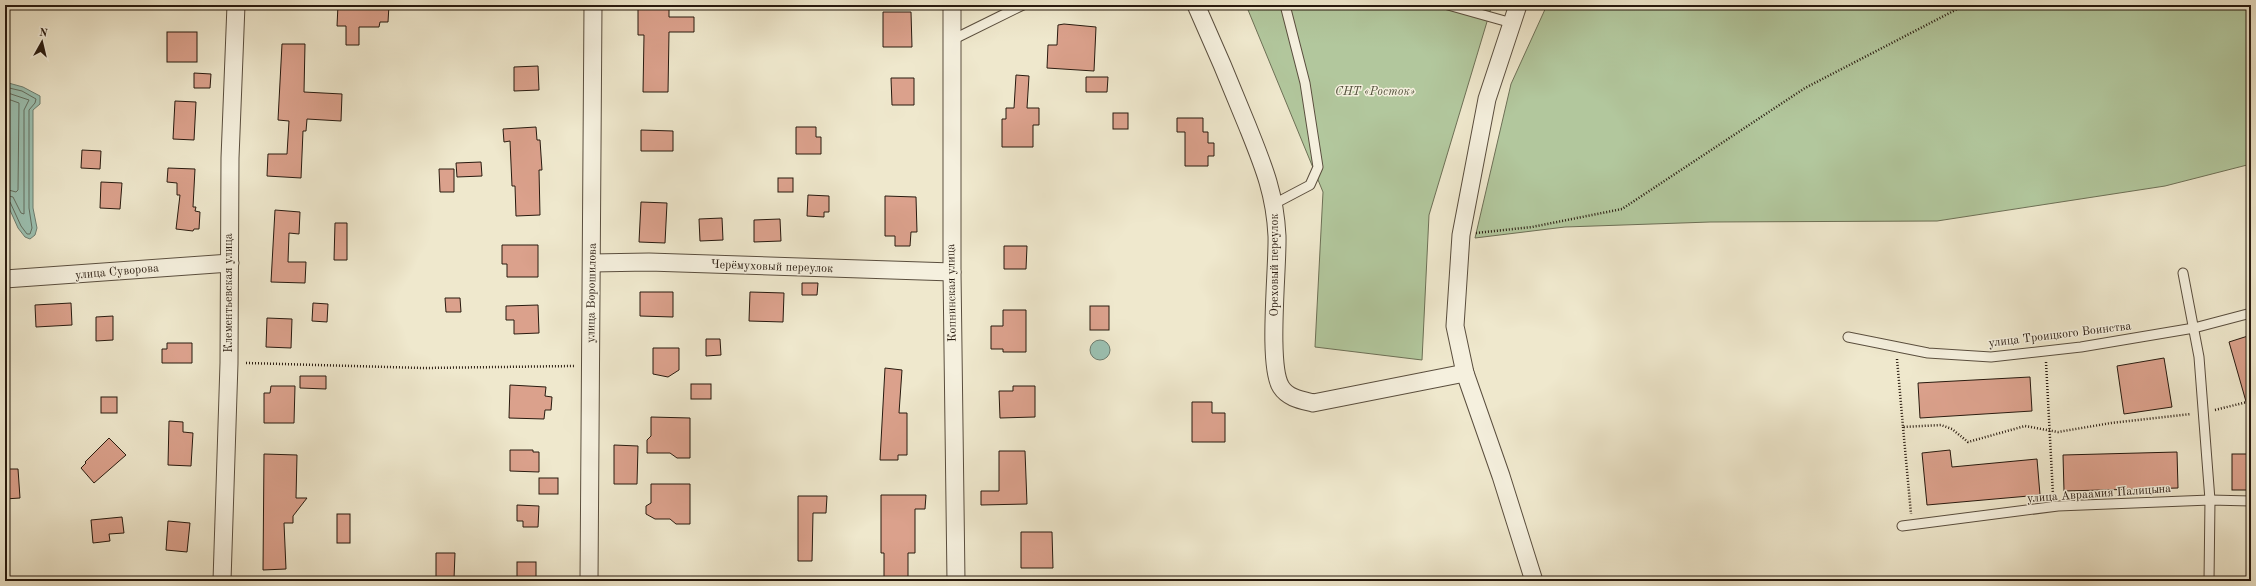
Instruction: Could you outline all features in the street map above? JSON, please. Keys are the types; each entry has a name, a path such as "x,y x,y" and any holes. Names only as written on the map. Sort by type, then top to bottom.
{"street":[{"name":"Клементьевская улица","path":"222,581 229,363 230,158 236,5"},
{"name":"улица Ворошилова","path":"590,581 593,5"},
{"name":"Копнинская улица","path":"952,5 952,272 956,581"},
{"name":"Ореховый переулок","path":"1196,5 1231,84 1262,163 1274,204 1277,237 1275,350 1277,375 1280,386 1285,393 1298,400 1313,402 1333,400 1464,373"},
{"path":"1518,5 1487,100 1461,235 1456,326 1464,373 1501,476 1534,581"},
{"name":"Черёмуховый переулок","path":"592,263 649,262 952,272"},
{"name":"улица Суворова","path":"5,279 58,277 230,263"}],"lane":[{"path":"952,40 1023,5"},
{"path":"1274,204 1310,185 1318,167 1306,83 1285,5"},
{"path":"1448,5 1512,23"},
{"path":"2183,273 2199,356 2204,413 2210,500 2209,581"},
{"name":"улица Троицкого Воинства","path":"1848,337 1928,353 1991,357 2045,351 2194,328 2251,313"},
{"name":"улица Авраамия Палицына","path":"1907,525 2054,507 2210,500 2251,501"}],"path":[{"path":"1461,235 1532,227 1622,209 1806,88 1965,5"},
{"path":"1896,346 1903,427 1907,525"},
{"path":"2045,351 2054,507"},
{"path":"229,363 424,368 591,366"},
{"path":"1903,427 1941,425 1952,429 1968,442 2025,426 2058,432 2111,423 2204,413 2251,401"}],"green space":[{"name":"СНТ «Росток»","path":"1246,5 1492,5 1429,215 1422,360 1315,347 1323,192"},
{"path":"1547,5 2251,5 2251,164 2165,186 1937,221 1710,222 1565,227 1475,238 1511,84"}],"water":[{"path":"5,82 23,87 40,96 40,104 33,110 33,208 37,228 35,235 30,239 25,237 18,228 5,199"},
{"path":"1100,340 1107,343 1110,350 1107,357 1100,360 1093,357 1090,350 1093,343"}],"building":[{"path":"338,5 389,5 388,22 380,22 379,27 359,27 359,45 346,45 346,26 337,26"},
{"path":"638,5 669,5 669,17 694,17 694,32 669,32 668,92 643,92 644,35 638,35"},
{"path":"883,12 911,12 912,47 883,47"},
{"path":"1064,24 1096,27 1094,71 1047,68 1048,45 1057,45 1058,25"},
{"path":"167,32 197,32 197,62 167,62"},
{"path":"282,44 305,44 304,92 342,94 341,121 307,119 306,131 303,131 301,178 267,176 268,154 287,154 289,121 278,120"},
{"path":"538,66 539,90 514,91 514,67"},
{"path":"194,73 211,74 210,88 194,88"},
{"path":"1016,75 1029,76 1027,108 1039,108 1039,125 1033,125 1033,147 1002,147 1002,119 1006,119 1006,108 1014,108"},
{"path":"1086,77 1108,77 1107,92 1086,92"},
{"path":"891,78 914,78 914,105 892,105"},
{"path":"175,101 196,102 194,140 173,139"},
{"path":"1113,113 1128,113 1128,129 1113,129"},
{"path":"1177,118 1203,118 1203,132 1208,132 1208,143 1214,143 1214,156 1208,156 1208,166 1185,166 1185,132 1177,132"},
{"path":"536,127 537,140 540,140 542,170 539,170 540,215 516,216 515,186 512,186 510,141 504,142 503,129"},
{"path":"796,127 816,127 816,137 821,137 821,154 796,154"},
{"path":"641,130 673,131 673,151 641,151"},
{"path":"82,150 101,151 100,169 81,168"},
{"path":"481,162 482,176 457,177 456,163"},
{"path":"168,168 195,169 193,207 196,207 195,211 200,212 199,229 194,229 193,231 176,229 180,195 177,195 177,183 167,182"},
{"path":"439,169 454,169 454,192 440,192"},
{"path":"778,178 793,178 793,192 778,192"},
{"path":"101,182 122,183 120,209 100,208"},
{"path":"808,195 829,196 829,212 824,212 824,217 807,216"},
{"path":"885,196 916,197 917,232 911,232 910,246 895,246 895,236 885,236"},
{"path":"641,202 667,203 665,243 639,242"},
{"path":"275,210 300,212 299,234 289,233 288,262 306,262 305,283 271,282"},
{"path":"722,218 723,240 700,241 699,219"},
{"path":"780,219 781,241 754,242 754,220"},
{"path":"335,223 347,223 347,260 334,260"},
{"path":"502,245 538,245 538,277 507,277 507,264 502,264"},
{"path":"1004,246 1027,246 1026,269 1004,269"},
{"path":"802,283 818,283 817,295 802,295"},
{"path":"640,292 673,292 673,317 640,316"},
{"path":"750,292 784,293 783,322 749,321"},
{"path":"445,298 460,298 461,312 446,312"},
{"path":"71,303 72,325 36,327 35,305"},
{"path":"313,303 328,304 327,322 312,321"},
{"path":"538,305 539,333 514,334 514,320 506,320 506,306"},
{"path":"1090,306 1109,306 1109,330 1090,330"},
{"path":"1003,310 1026,310 1026,352 1003,352 1003,349 991,349 991,326 1003,326"},
{"path":"113,316 113,340 96,341 96,317"},
{"path":"267,318 292,319 291,348 266,347"},
{"path":"2251,335 2251,404 2247,405 2229,342"},
{"path":"706,339 720,339 721,355 706,356"},
{"path":"167,343 192,343 192,363 162,363 162,349 167,349"},
{"path":"653,348 679,348 679,370 668,377 653,374"},
{"path":"2164,358 2172,407 2124,414 2117,366"},
{"path":"885,368 902,370 899,413 907,413 907,455 898,455 898,460 880,460"},
{"path":"300,376 326,376 326,389 300,388"},
{"path":"2030,377 2032,411 1920,418 1918,383"},
{"path":"691,384 711,384 711,399 691,399"},
{"path":"510,385 546,387 545,396 552,397 551,410 545,410 544,419 509,418"},
{"path":"271,386 295,386 294,423 264,423 264,393 270,393"},
{"path":"1013,386 1035,386 1035,417 1000,418 999,391 1013,391"},
{"path":"101,397 117,397 117,413 101,413"},
{"path":"1192,402 1212,402 1212,413 1225,413 1225,442 1192,442"},
{"path":"651,417 690,418 690,458 677,458 670,453 647,453 647,440 651,436"},
{"path":"169,421 183,422 183,432 193,433 191,466 168,465"},
{"path":"109,438 126,455 94,483 81,468"},
{"path":"614,445 638,446 637,484 614,484"},
{"path":"510,450 533,450 533,452 539,452 539,472 510,471"},
{"path":"1950,450 1952,467 2037,459 2040,495 1927,505 1922,453"},
{"path":"999,451 1025,451 1027,504 981,505 981,491 999,491"},
{"path":"2177,452 2178,488 2064,491 2063,455"},
{"path":"264,454 297,455 296,498 307,498 293,516 293,523 284,523 286,569 263,570"},
{"path":"2232,454 2251,454 2251,490 2232,490"},
{"path":"5,469 18,469 20,498 5,499"},
{"path":"539,478 558,478 558,494 539,494"},
{"path":"651,484 690,484 690,524 676,524 670,519 655,519 646,514 646,506 651,503"},
{"path":"881,495 926,495 925,509 915,509 915,553 908,553 908,581 884,581 884,553 881,553"},
{"path":"798,496 827,496 826,513 813,513 812,561 798,561"},
{"path":"517,505 539,506 538,527 523,527 523,521 517,521"},
{"path":"337,514 350,514 350,543 337,543"},
{"path":"122,517 124,533 109,534 110,541 93,543 91,520"},
{"path":"168,521 190,523 187,552 166,550"},
{"path":"1021,532 1052,532 1053,568 1021,568"},
{"path":"436,553 455,553 454,579 436,578"},
{"path":"517,562 536,562 536,581 517,581"}]}
